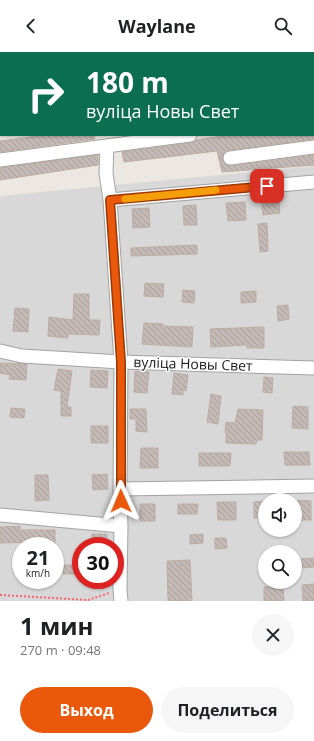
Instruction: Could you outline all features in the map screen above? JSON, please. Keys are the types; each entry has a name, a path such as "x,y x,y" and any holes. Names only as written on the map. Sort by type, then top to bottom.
{"street":[{"path":"0,160 182,136"},
{"path":"107,146 106,173 110,200 121,362 120,595"},
{"path":"230,158 314,148"},
{"path":"110,200 314,182"},
{"name":"вуліца Новы Свет","path":"0,351 22,356 121,362 314,368"},
{"path":"120,489 314,486"},
{"path":"0,516 121,526"}],"path":[{"path":"0,595 88,600 120,595"}],"shaded area":[{"path":"314,166 314,601 0,601 0,196"}],"building":[{"path":"38,136 94,136 95,139 0,152 0,141"},
{"path":"223,136 314,136 314,139 225,151 222,159 223,163 231,166 314,155 314,165 222,172 217,151 124,162 122,152 191,143 196,140"},
{"path":"98,155 98,165 0,180 0,168"},
{"path":"278,194 280,213 263,215 261,196"},
{"path":"245,202 246,220 228,221 226,203"},
{"path":"196,205 197,225 184,225 183,206"},
{"path":"149,208 150,227 133,228 132,209"},
{"path":"267,223 268,251 260,252 258,224"},
{"path":"196,245 197,254 131,256 131,248"},
{"path":"145,283 164,284 163,297 144,296"},
{"path":"183,290 195,291 194,303 182,302"},
{"path":"256,291 256,302 241,303 241,292"},
{"path":"74,294 89,294 89,320 100,320 99,335 68,334 68,338 48,336 49,317 73,320"},
{"path":"288,305 289,319 278,321 277,306"},
{"path":"15,308 29,309 28,332 13,331"},
{"path":"144,323 163,324 163,326 193,327 192,347 142,344"},
{"path":"264,327 264,348 247,348 247,345 211,347 210,329"},
{"path":"0,363 27,364 26,380 9,379 10,375 0,373"},
{"path":"58,369 72,371 67,407 71,407 71,416 61,416 61,391 54,390"},
{"path":"91,370 108,371 107,388 90,387"},
{"path":"135,371 149,372 147,393 134,392"},
{"path":"174,373 188,375 186,391 183,390 183,395 172,394"},
{"path":"264,377 273,378 272,393 263,392"},
{"path":"211,394 221,396 218,424 207,422"},
{"path":"293,406 308,407 308,429 292,428"},
{"path":"11,408 25,409 24,418 10,417"},
{"path":"130,409 146,409 147,432 136,431 136,419 130,419"},
{"path":"238,409 263,410 262,440 257,440 256,444 226,443 226,422 235,423"},
{"path":"91,426 108,426 108,443 91,443"},
{"path":"141,448 158,448 158,468 140,468"},
{"path":"284,452 309,452 310,465 285,465"},
{"path":"199,453 231,453 230,466 199,466"},
{"path":"107,474 108,489 93,490 92,475"},
{"path":"35,475 48,475 49,500 35,501"},
{"path":"302,500 311,501 311,520 302,520"},
{"path":"217,502 236,502 236,520 218,520"},
{"path":"254,502 258,502 258,518 254,518"},
{"path":"140,504 155,504 155,521 140,521"},
{"path":"178,504 198,504 197,514 178,514"},
{"path":"20,526 20,530 55,530 55,537 12,537 12,543 0,543 0,527"},
{"path":"92,534 107,534 107,537 92,537"},
{"path":"203,534 203,543 190,544 190,535"},
{"path":"215,538 226,538 227,548 215,549"},
{"path":"314,558 314,567 302,568 302,559"},
{"path":"190,560 192,601 168,601 167,561"},
{"path":"64,565 72,565 72,574 64,574"},
{"path":"314,584 314,601 303,601 302,585"},
{"path":"264,589 283,589 284,601 264,601"}],"slow traffic":[{"path":"125,199 216,190"}],"route":[{"path":"121,501 121,362 110,200 267,186"}]}
